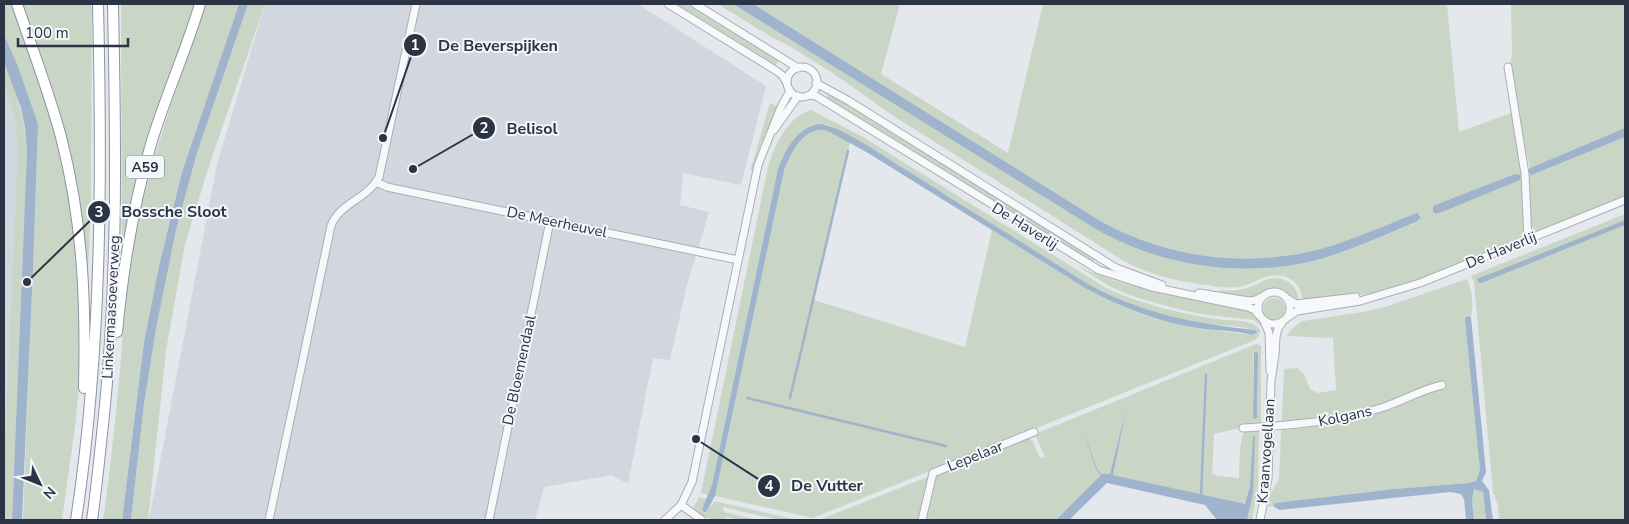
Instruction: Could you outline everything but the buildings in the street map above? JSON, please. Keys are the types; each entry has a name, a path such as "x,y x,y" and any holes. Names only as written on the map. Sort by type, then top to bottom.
{"highway":[{"path":"17,4 51,102 71,179 84,280 83,391 88,418"},
{"name":"Linkermaasoeverweg","path":"76,520 88,418 98,264 98,4"},
{"name":"Linkermaasoeverweg","path":"92,520 109,367 114,247 114,4"},
{"name":"A59","path":"109,367 117,337 127,248 140,182 200,4"}],"street":[{"path":"270,520 331,226 334,217 367,192 376,182 382,170 416,4"},
{"path":"668,4 782,75 790,92 798,96 809,95 813,92 816,78 807,68 798,68 695,4"},
{"path":"1508,67 1525,174 1528,240"},
{"path":"787,83 790,73 798,68"},
{"name":"De Haverlij","path":"816,82 1116,268 1153,283 1178,290 1249,301 1262,297"},
{"path":"665,520 682,505 692,482 758,165 781,107 790,92"},
{"name":"De Haverlij","path":"809,95 816,96 1099,270 1152,287 1248,307 1255,310 1259,315"},
{"path":"768,138 798,96"},
{"name":"De Meerheuvel","path":"376,182 387,187 738,260"},
{"name":"De Haverlij","path":"1288,317 1297,311 1360,301 1420,283 1625,200"},
{"name":"De Bloemendaal","path":"489,520 550,220"},
{"path":"1271,292 1284,295 1288,299 1290,310 1288,317 1282,323 1271,324 1264,321 1259,315 1258,304 1262,297 1271,292"},
{"name":"De Haverlij","path":"1288,299 1296,304 1376,296"},
{"name":"Kraanvogellaan","path":"1264,321 1269,333 1268,354 1271,381"},
{"name":"Kraanvogellaan","path":"1260,520 1268,479 1271,381 1276,334 1282,323"},
{"name":"Kolgans","path":"1243,428 1321,421 1353,415 1384,407 1426,389 1442,385"},
{"name":"Lepelaar","path":"922,520 933,472 1034,432"},
{"path":"682,505 702,520"}],"shaded area":[{"path":"265,4 638,4 766,86 741,185 683,173 680,205 709,212 686,289 670,360 653,358 628,484 612,475 544,487 535,520 149,520 217,164"},
{"path":"4,82 22,129 6,520 4,520"}],"green space":[{"path":"4,4 12,4 55,133 73,226 80,300 80,371 76,419 62,520 23,520 38,124 4,35"},
{"path":"20,4 92,4 91,196 87,300 80,214"},
{"path":"121,4 197,4 162,104 122,269"},
{"path":"206,4 239,4 182,172 159,266 144,342 122,520 103,520 115,420 126,291 135,234 162,134"},
{"path":"248,4 265,4 209,166 185,244 166,351 148,520 131,520 144,404 156,329 176,230 197,153"},
{"path":"676,4 689,4 779,60 775,66"},
{"path":"718,4 733,4 1109,236 1158,255 1183,261 1209,266 1260,268 1286,266 1339,254 1415,223 1421,219 1420,214 1335,245 1282,256 1229,258 1176,250 1151,243 1126,234 1102,222 753,4 900,4 881,74 1008,153 1043,4 1447,4 1459,132 1511,113 1522,176 1523,231 1520,239 1413,282 1349,297 1303,301 1301,292 1294,282 1287,277 1277,275 1239,287 1220,287 1175,280 1124,261 892,115 834,74","holes":["1520,179 1435,214 1433,210"]},
{"path":"1511,4 1625,4 1625,128 1530,168 1517,111 1510,66 1512,53"},
{"path":"4,62 19,105 27,150 12,520 4,520 4,464 18,151 16,122 4,85"},
{"path":"829,93 1093,257 1093,264 826,98"},
{"path":"770,103 778,107 759,149 753,170 750,172"},
{"path":"811,110 863,137 1108,289 1150,305 1209,318 1248,322 1257,326 1260,330 1259,336 1255,340 813,518 715,496 784,171 799,142 805,136 819,129 832,132 850,142 814,300 965,347 992,230 1085,288 1126,308 1147,316 1197,328 1252,335 1256,331 1169,317 1127,303 1101,291 871,148 826,124 795,137 782,157 712,485 708,495 701,493 768,167 778,141 789,125 795,119"},
{"path":"1625,137 1625,197 1538,232 1530,226 1529,174 1534,174"},
{"path":"1625,214 1625,220 1477,279 1625,222 1625,520 1499,520 1498,505 1493,492 1474,282 1471,276"},
{"path":"1077,266 1139,288 1248,309 1259,320 1267,334 1264,334 1263,328 1254,320 1200,314 1129,295 1109,286"},
{"path":"1276,278 1286,280 1295,288 1299,301 1279,289 1270,289 1248,298 1232,296 1219,290 1240,290"},
{"path":"1467,279 1472,302 1471,317 1469,316 1480,470 1476,481 1275,503 1273,506 1268,507 1269,496 1279,479 1284,369 1297,368 1304,374 1310,389 1318,393 1336,390 1333,338 1287,336 1292,329 1303,321 1385,307"},
{"path":"1274,298 1282,301 1285,309 1282,317 1274,320 1266,317 1263,309 1266,301"},
{"path":"1256,344 1261,346 1261,423 1214,434 1212,474 1239,478 1240,452 1244,433 1247,430 1259,429 1258,486 1252,520 1247,520 1253,494 1250,486 1246,502 1243,504 1113,475 1127,405 1110,474 1102,474 1098,470 1101,475 1056,520 924,520 934,478 938,474 1025,438 1032,440 1040,458 1045,457 1035,434","holes":["1256,352 1257,417 1253,418 1253,354"]},
{"path":"930,476 919,520 819,520"},
{"path":"1474,489 1483,492 1486,520 1474,520 1472,501"},
{"path":"699,497 707,499 702,509 712,505 714,501 798,520 778,520 723,507 724,512 757,520 738,520 726,517 725,520 711,519 693,508"}],"water":[{"path":"239,4 248,4 197,153 176,230 156,329 144,404 131,520 122,520 144,342 159,266 182,172"},
{"path":"733,4 753,4 1102,222 1150,243 1202,255 1228,258 1282,256 1335,245 1418,213 1421,218 1416,222 1339,253 1313,261 1286,266 1230,268 1174,260 1147,252 1121,242 1096,229"},
{"path":"4,35 17,64 38,124 22,520 12,520 27,150 21,108 4,62"},
{"path":"819,124 838,130 861,142 1088,284 1108,294 1128,303 1169,316 1255,330 1257,332 1252,335 1183,325 1154,318 1112,301 1085,288 868,153 830,132 814,131 807,135 795,148 784,171 715,496 706,512 704,512 702,509 712,485 778,169 784,154 793,140 804,130"},
{"path":"1625,128 1625,137 1534,174 1531,175 1528,172 1530,168"},
{"path":"1515,174 1521,175 1520,180 1442,212 1435,214 1433,211 1433,206"},
{"path":"1625,220 1625,225 1481,283 1478,282 1477,279"},
{"path":"1467,316 1471,317 1486,472 1482,481 1489,490 1493,520 1486,520 1483,492 1474,489 1472,501 1474,520 1466,520 1464,499 1461,494 1450,492 1279,510 1273,506 1275,503 1476,481 1480,470 1465,319"},
{"path":"1254,352 1258,353 1256,419 1253,418"},
{"path":"1127,405 1113,475 1245,504 1250,486 1253,437 1255,436 1253,494 1247,520 1217,520 1205,505 1107,483 1069,520 1056,520 1101,475 1096,469 1082,426 1097,469 1102,474 1110,474"}],"waterway":[{"path":"790,398 848,151"},
{"path":"1201,495 1206,375"},
{"path":"747,398 946,446"}],"place":[{"name":"De Beverspijken","path":"383,138"},
{"name":"Belisol","path":"413,169"},
{"name":"Bossche Sloot","path":"27,282"},
{"name":"De Vutter","path":"696,439"}]}
